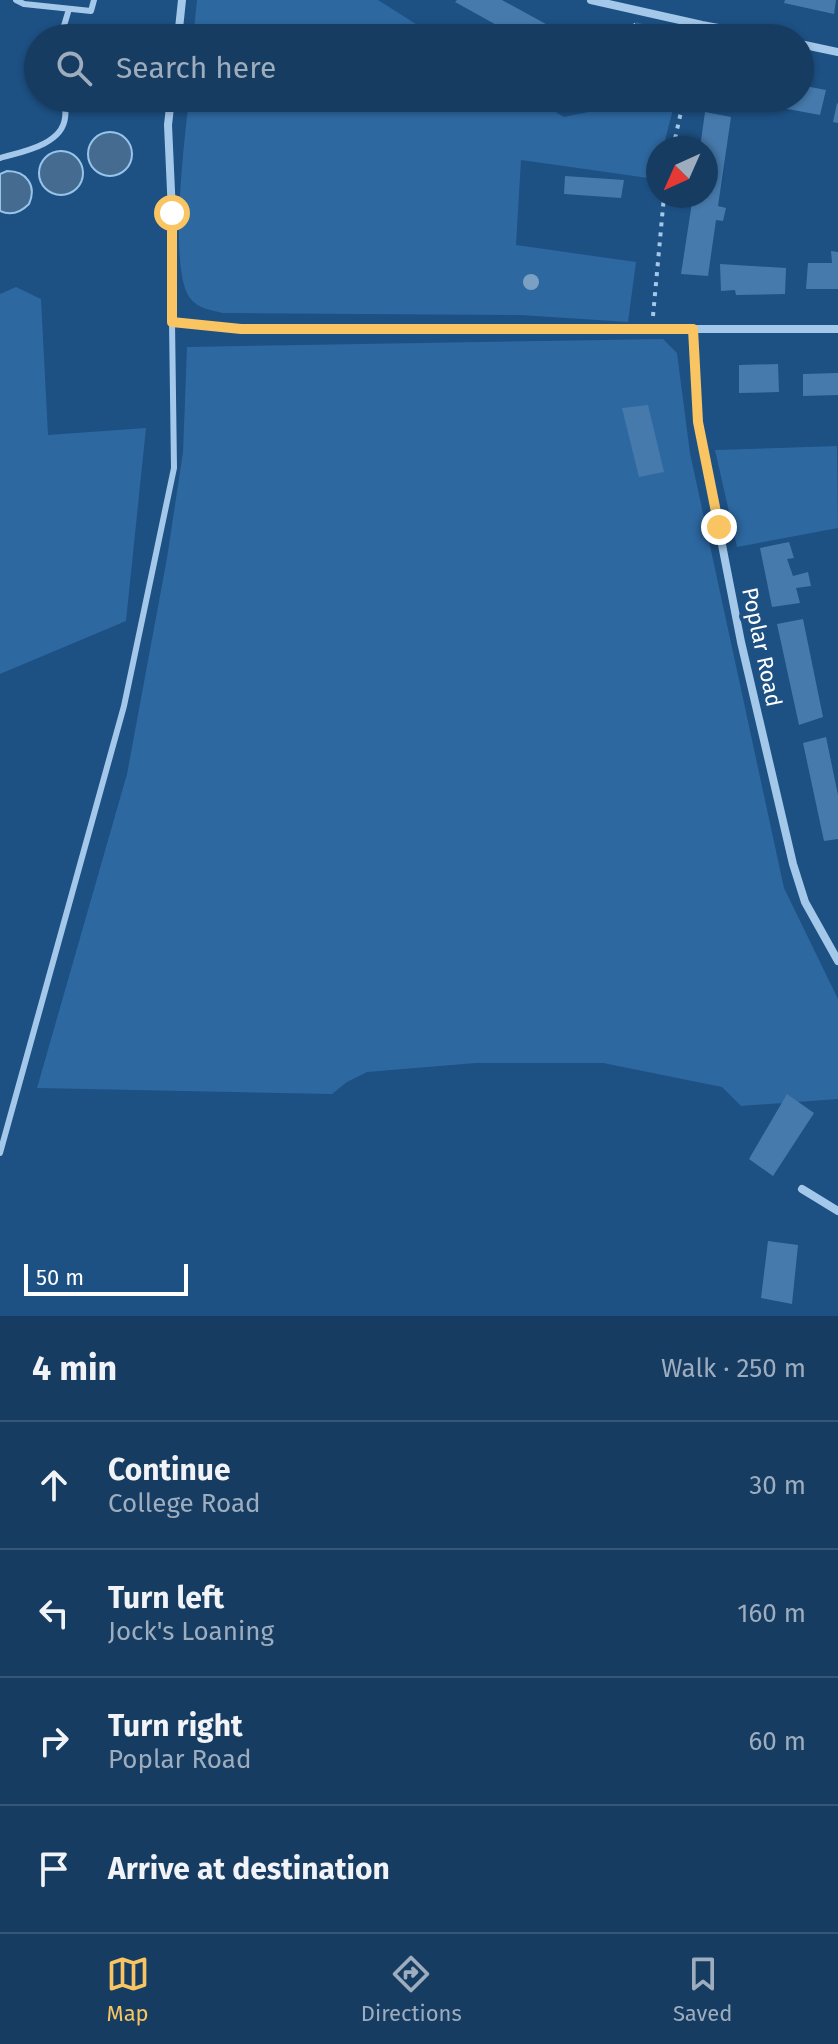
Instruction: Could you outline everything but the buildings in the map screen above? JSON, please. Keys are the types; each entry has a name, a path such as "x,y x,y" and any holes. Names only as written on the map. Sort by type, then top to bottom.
{"street":[{"path":"179,24 182,0"},
{"path":"591,0 698,24"},
{"path":"814,47 838,52"},
{"path":"169,112 172,322 241,329 838,329"},
{"name":"Poplar Road","path":"693,329 698,422 748,672 793,864 805,902 838,961"},
{"path":"802,1189 838,1211"}],"lane":[{"path":"16,0 24,4 91,11 94,0"},
{"path":"64,24 69,9"},
{"path":"0,158 36,147 53,138 62,129 65,112"},
{"path":"0,1153 124,706 174,468 172,322"}],"path":[{"path":"676,136 681,112"},
{"path":"651,330 663,208"}],"shaded area":[{"path":"197,0 378,0 416,24 194,24"},
{"path":"188,112 556,112 564,117 589,112 672,112 666,136 646,136 646,178 521,160 516,245 636,262 628,322 520,315 223,313 209,310 193,302 183,283 180,202"},
{"path":"110,132 126,138 132,154 126,170 110,176 94,170 88,154 94,138"},
{"path":"61,151 76,158 83,173 76,188 61,195 46,188 39,173 46,158"},
{"path":"7,171 25,177 32,191 29,204 12,213 0,211 0,174"},
{"path":"16,287 41,299 48,435 146,428 126,621 0,674 0,294"},
{"path":"663,339 677,353 690,453 784,888 838,999 838,1099 741,1106 722,1087 603,1063 476,1063 367,1072 332,1094 37,1088 127,774 183,452 187,347"},
{"path":"837,446 838,528 737,547 715,450"}],"route":[{"path":"172,213 172,322 241,329 693,329 698,422 719,527"}]}
